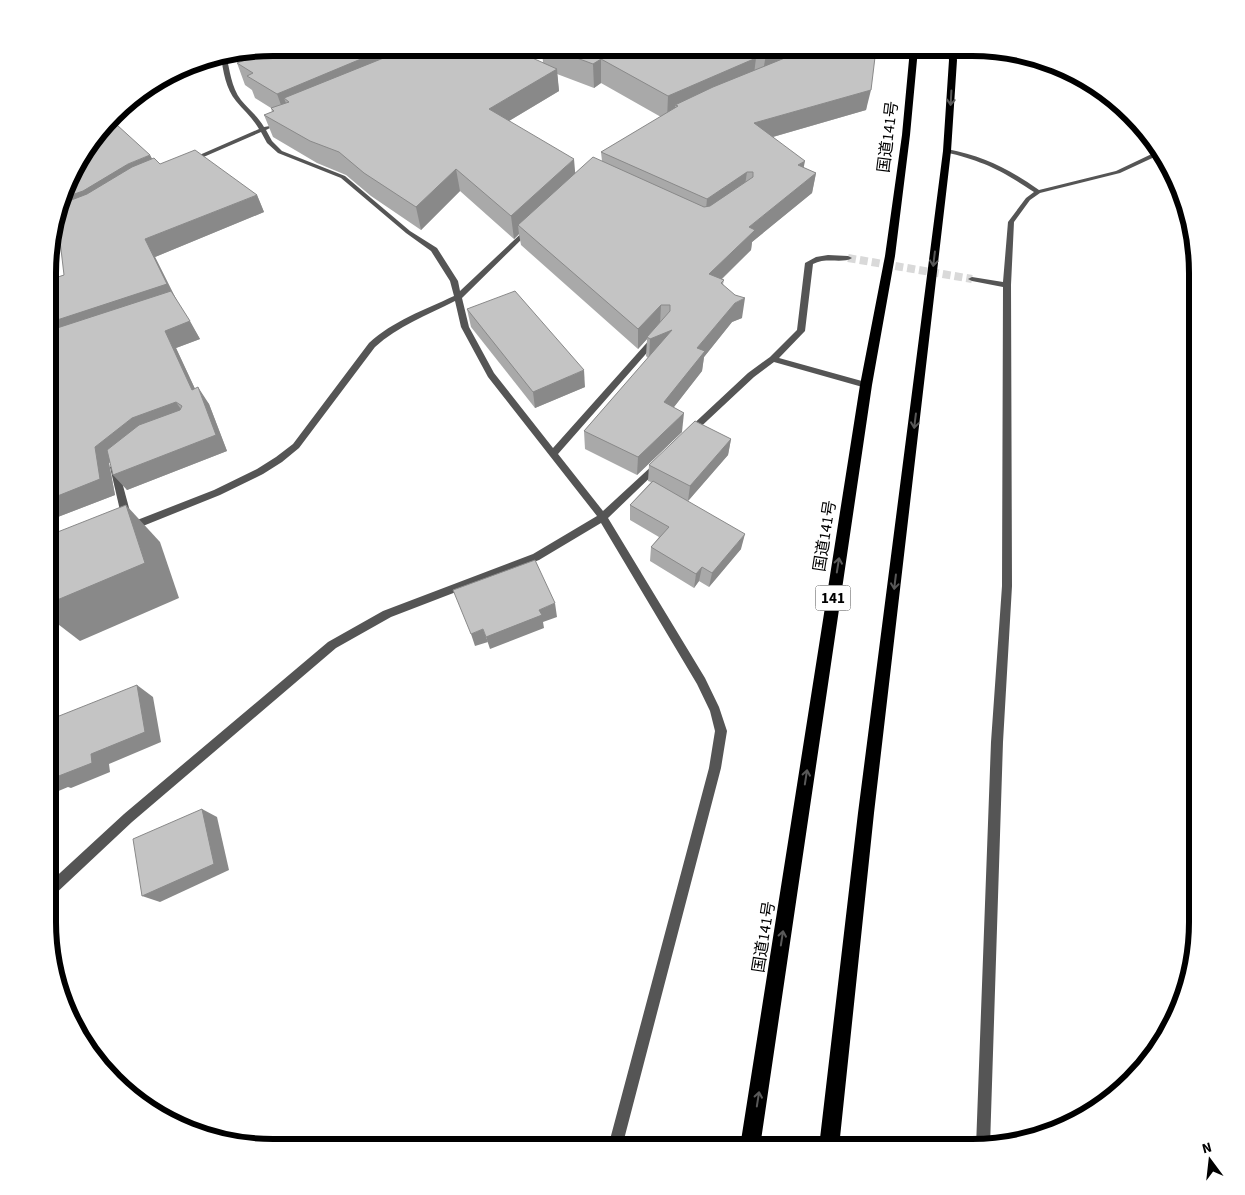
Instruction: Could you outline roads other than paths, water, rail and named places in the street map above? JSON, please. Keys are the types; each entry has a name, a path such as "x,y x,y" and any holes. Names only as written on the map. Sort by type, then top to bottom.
{"highway":[{"name":"国道141号","path":"751,1139 866,385 890,256 906,135 913,56"},
{"path":"830,1139 866,813 947,152 953,56"}],"street":[{"path":"225,62 226,74 237,100 257,120 268,127"},
{"path":"184,163 268,127"},
{"path":"268,127 269,142 280,152 343,177 408,232 434,250 454,281 465,327 491,375 603,517 681,645 715,710 721,731 714,768 617,1139"},
{"path":"947,152 973,155 1004,169 1038,192"},
{"path":"982,1138 997,742 1007,586 1007,285 1011,222 1028,199 1038,192 1118,172 1154,155"},
{"path":"121,459 114,464 125,528 179,509 281,460 296,446 378,339 402,323 458,296 536,222"},
{"path":"685,438 751,374 773,360 801,331 809,262 816,258 831,256 848,258"},
{"path":"972,279 1007,285"},
{"path":"554,454 664,328"},
{"path":"773,360 866,385"},
{"path":"56,886 128,818 332,644 387,614 536,557 603,517 665,458"}],"tunnel":[{"path":"848,258 972,279"}]}
